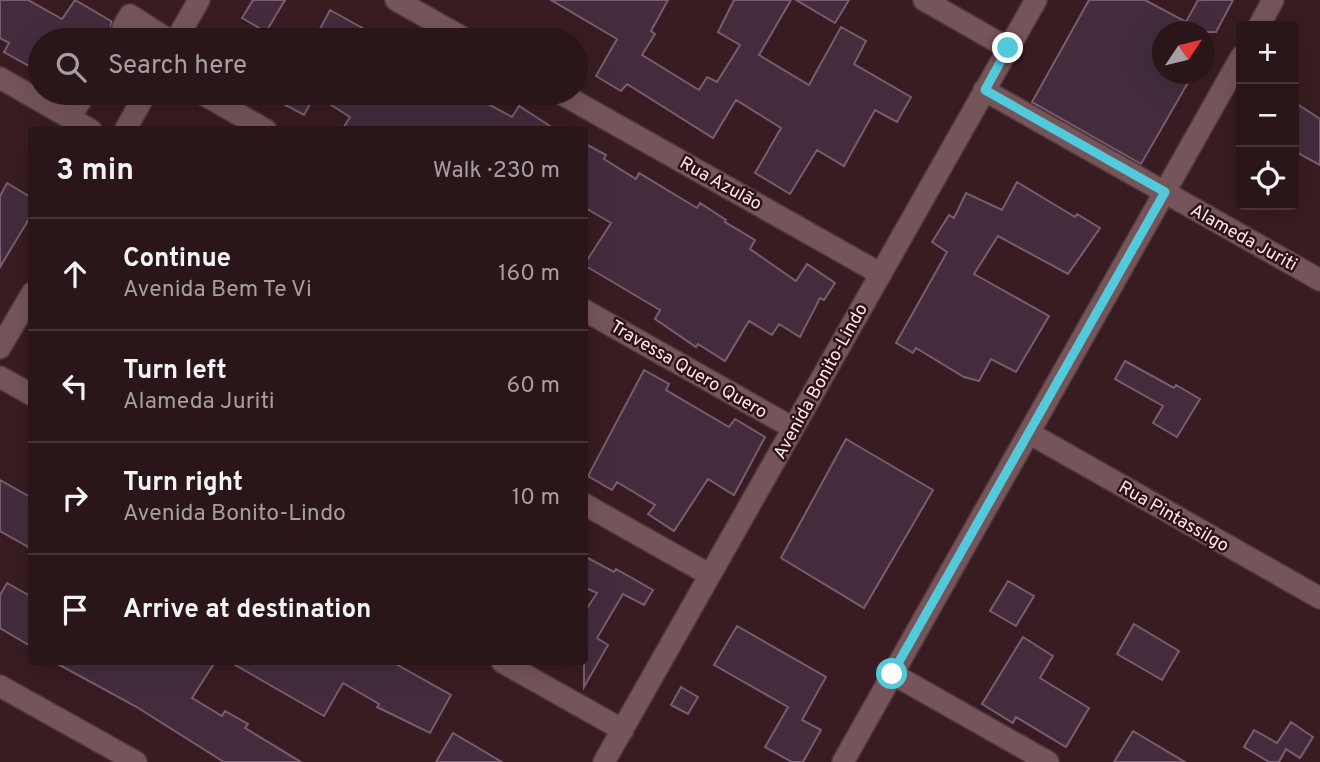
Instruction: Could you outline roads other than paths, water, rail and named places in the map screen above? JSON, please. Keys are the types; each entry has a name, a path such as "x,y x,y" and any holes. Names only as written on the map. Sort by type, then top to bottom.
{"street":[{"path":"183,28 199,0"},
{"path":"396,0 446,28"},
{"path":"924,0 1008,48"},
{"name":"Avenida Bonito-Lindo","path":"604,762 1036,0"},
{"path":"1262,21 1273,0"},
{"path":"123,27 130,15 150,28"},
{"path":"843,762 1236,66"},
{"path":"0,78 28,94"},
{"name":"Alameda Juriti","path":"985,90 1320,280"},
{"path":"47,105 84,126"},
{"path":"70,118 78,105"},
{"path":"127,126 139,105"},
{"path":"222,105 259,126"},
{"name":"Rua Azulão","path":"581,105 881,274"},
{"path":"0,348 28,300"},
{"name":"Travessa Quero Quero","path":"588,312 793,428"},
{"path":"0,377 28,393"},
{"name":"Rua Pintassilgo","path":"1029,433 1320,598"},
{"path":"588,506 710,575"},
{"path":"507,665 623,730"},
{"path":"892,674 1048,762"},
{"path":"0,686 136,762"}]}
